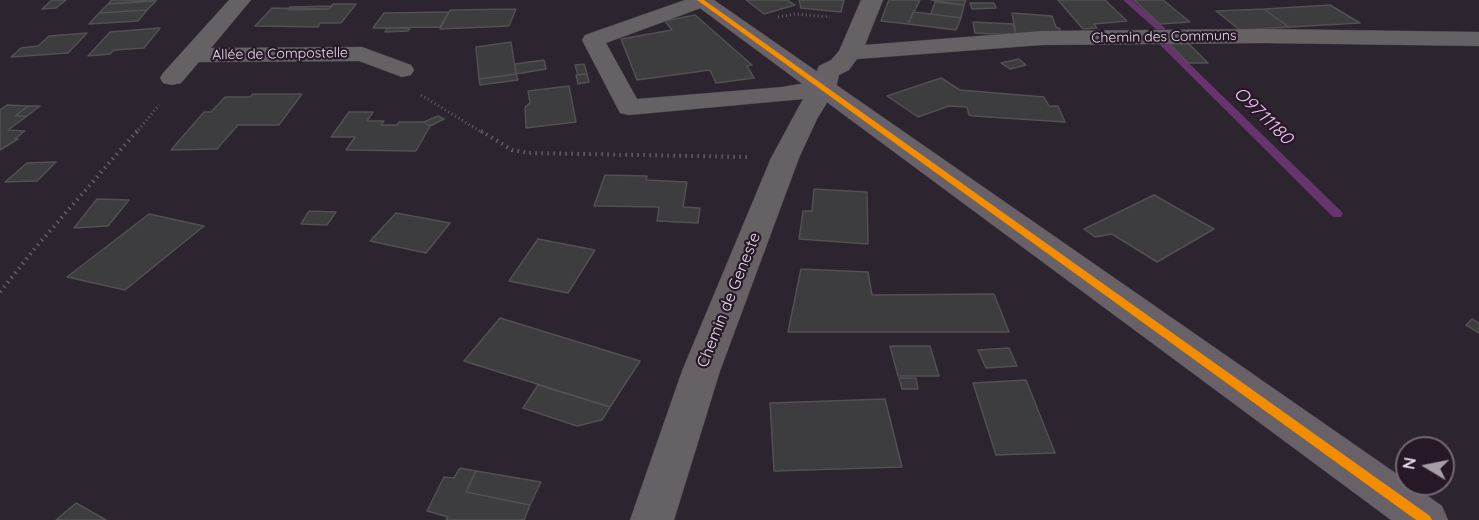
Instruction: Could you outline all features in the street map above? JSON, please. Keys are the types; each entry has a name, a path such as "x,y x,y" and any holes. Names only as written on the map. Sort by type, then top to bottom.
{"main road":[{"path":"701,1 1426,520"}],"street":[{"name":"Allée de Compostelle","path":"172,78 240,0"},
{"path":"701,1 593,40 629,107 782,95 823,88"},
{"path":"850,53 869,8"},
{"name":"Chemin des Communs","path":"850,53 1042,38 1245,36 1479,39"},
{"name":"Chemin de Geneste","path":"652,520 701,371 785,158 804,119 823,88 828,71 840,65 850,53"},
{"name":"Allée de Compostelle","path":"192,55 362,54 402,70"}],"path":[{"path":"402,70 412,89 512,150 529,153 785,158"},
{"path":"0,292 155,111 172,78"}],"building":[{"path":"52,0 66,0 56,8 42,9"},
{"path":"112,0 157,0 108,4"},
{"path":"746,0 787,0 795,5 764,14"},
{"path":"799,0 844,0 841,12 801,8"},
{"path":"889,0 920,0 908,24 881,21"},
{"path":"931,0 966,0 964,5"},
{"path":"1058,0 1105,0 1127,21 1094,24 1097,28 1083,29"},
{"path":"1134,0 1163,0 1190,22 1160,24"},
{"path":"156,1 147,10 99,13 108,4"},
{"path":"935,2 964,5 961,18 931,14"},
{"path":"970,3 994,3 996,8 972,9"},
{"path":"333,4 356,4 341,23 320,23 318,27 255,26 272,8 329,9"},
{"path":"1330,5 1360,23 1289,27 1264,9"},
{"path":"332,6 329,9 288,10 290,7"},
{"path":"516,9 509,26 440,29 450,10"},
{"path":"1264,9 1289,27 1240,30 1216,11"},
{"path":"147,10 138,21 89,24 99,13"},
{"path":"449,12 440,27 373,28 384,13"},
{"path":"913,12 961,18 956,30 908,24"},
{"path":"1012,13 1052,16 1056,27 1060,29 1061,36 1016,35"},
{"path":"695,15 752,65 747,66 754,78 716,83 710,70 637,80 621,39 672,30 665,21"},
{"path":"973,22 1013,24 1016,35 975,33"},
{"path":"160,28 144,48 114,50 110,54 88,56 110,32"},
{"path":"387,28 410,28 408,31 385,32"},
{"path":"87,33 68,53 11,57 21,48 38,46 49,36"},
{"path":"511,42 516,74 479,79 476,47"},
{"path":"1170,44 1189,44 1208,63 1188,63"},
{"path":"1019,59 1026,65 1010,69 1001,63"},
{"path":"544,60 546,69 516,74 515,64"},
{"path":"584,64 587,74 578,75 575,65"},
{"path":"516,74 518,80 480,85 479,79"},
{"path":"587,74 589,82 578,84 576,75"},
{"path":"941,78 960,90 1044,97 1049,106 1058,106 1065,122 973,116 969,115 967,107 949,106 918,117 887,96"},
{"path":"569,86 576,122 526,128 525,107 530,103 528,91"},
{"path":"253,94 302,94 279,125 238,125 217,149 171,150 204,112 211,112 225,97 250,97"},
{"path":"7,105 28,106 15,116 27,116 8,130 25,131 15,139 18,139 0,150 0,110"},
{"path":"28,106 40,106 27,116 15,116"},
{"path":"349,112 373,112 367,121 384,121 381,125 424,122 430,126 416,151 346,150 355,137 331,137"},
{"path":"438,116 444,119 430,126 424,122"},
{"path":"56,162 37,181 5,182 27,163"},
{"path":"605,175 647,176 646,180 687,182 683,207 700,208 698,223 657,221 659,207 594,206"},
{"path":"814,189 867,192 868,244 799,239 803,211 812,211"},
{"path":"1154,195 1214,229 1157,262 1112,234 1095,237 1084,229"},
{"path":"97,199 129,200 108,226 74,228"},
{"path":"309,211 336,212 327,225 301,224"},
{"path":"396,213 450,223 426,253 370,241"},
{"path":"149,214 204,226 125,290 67,277"},
{"path":"538,239 595,250 568,293 509,281"},
{"path":"801,269 868,272 872,295 994,294 1009,332 788,332"},
{"path":"500,318 640,361 610,407 464,361"},
{"path":"1472,319 1479,323 1479,333 1466,325"},
{"path":"890,346 930,346 939,376 898,376"},
{"path":"1009,348 1017,366 986,368 978,350"},
{"path":"899,378 916,378 918,389 902,389"},
{"path":"1026,380 1055,453 996,455 973,383"},
{"path":"538,385 610,407 602,420 577,426 523,408"},
{"path":"885,399 902,467 774,471 770,403"},
{"path":"460,468 476,471 466,492 530,505 524,520 446,520 448,517 427,511 444,477 454,478"},
{"path":"476,471 541,482 530,505 466,492"},
{"path":"76,503 106,520 56,520"}],"waterway":[{"name":"O9711180","path":"1127,0 1162,30"},
{"name":"O9711180","path":"1164,44 1337,214"}],"transit line":[{"path":"700,0 1426,520"}]}
